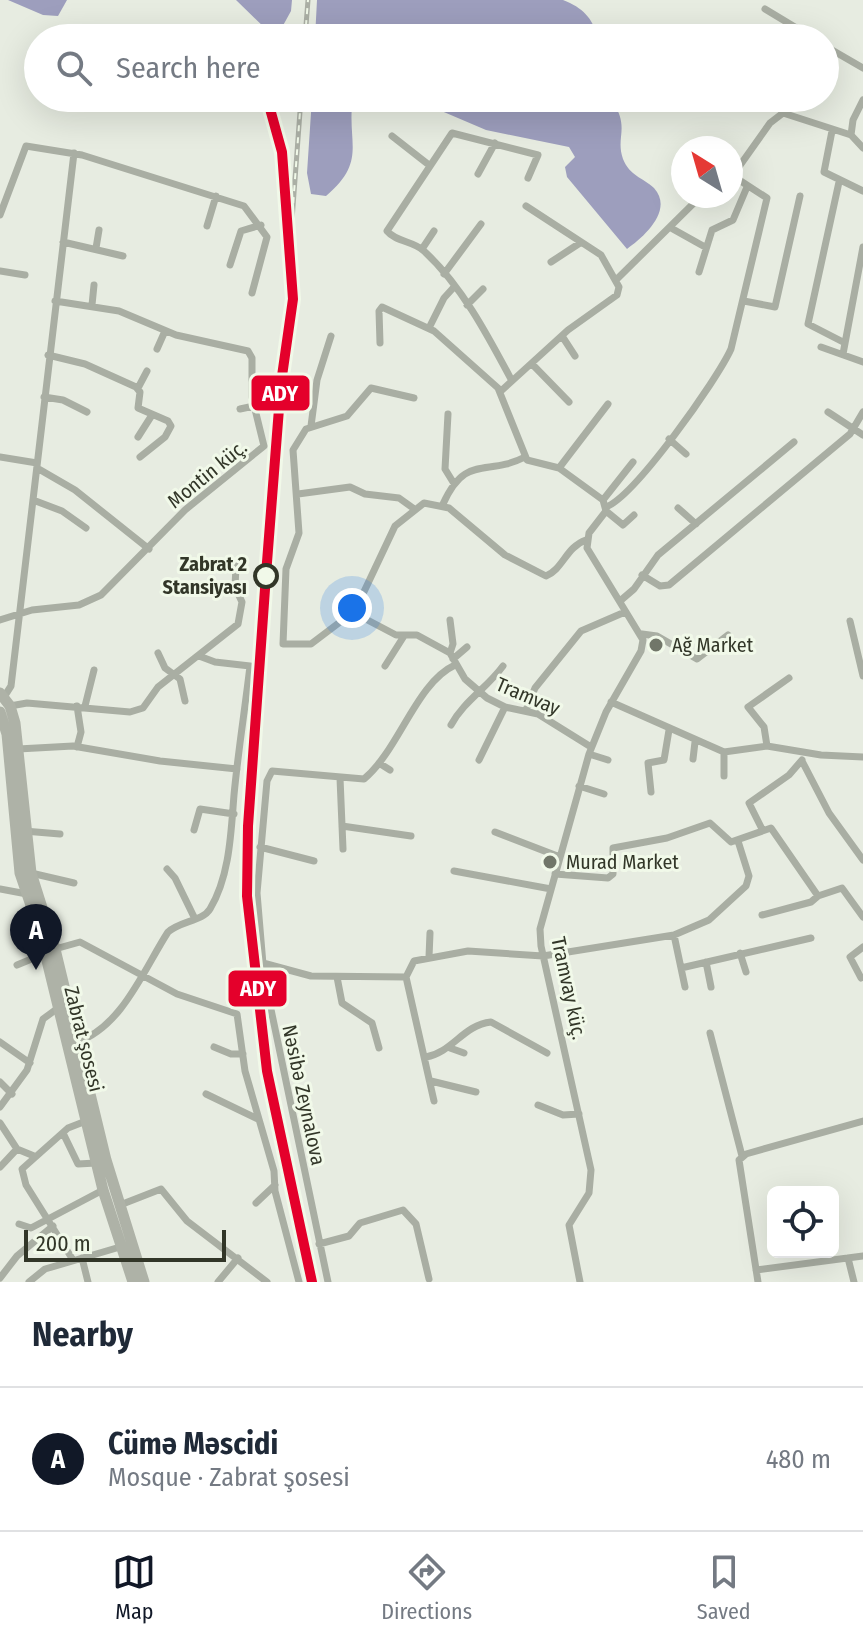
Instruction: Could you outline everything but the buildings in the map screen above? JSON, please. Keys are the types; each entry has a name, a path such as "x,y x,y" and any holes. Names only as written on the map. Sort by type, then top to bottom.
{"main road":[{"name":"Zabrat şosesi","path":"4,702 18,749 24,831 31,873 86,1121 103,1190 126,1245"},
{"name":"Zabrat şosesi","path":"4,702 4,760 16,850 27,894 50,951"},
{"name":"Zabrat şosesi","path":"63,1007 77,1042 120,1205 132,1280"},
{"path":"126,1245 144,1282"}],"street":[{"path":"765,9 790,24"},
{"path":"839,54 863,68"},
{"path":"851,135 853,120 863,100"},
{"path":"743,161 770,123 783,113 851,135 863,148"},
{"path":"832,131 824,172 839,182 863,191"},
{"path":"512,381 467,305 444,274 422,249 387,231 452,133 538,155 528,178"},
{"path":"392,136 429,165"},
{"path":"478,174 495,143"},
{"path":"0,215 26,146 74,153 216,196 244,206 267,237 252,293"},
{"path":"74,153 11,686 4,702 138,710 148,705 158,687 199,656 240,618 242,602 235,587 236,566"},
{"path":"839,182 808,324 845,343"},
{"path":"605,506 618,501 721,371 744,301 767,198 743,184"},
{"path":"699,272 712,230 733,220 747,187"},
{"path":"207,226 216,196"},
{"path":"744,301 771,309 775,307 800,196"},
{"path":"501,391 562,336 617,295 617,279 601,255 526,206"},
{"path":"617,279 690,208"},
{"path":"444,274 481,224"},
{"path":"230,265 243,229 261,225"},
{"path":"671,228 705,247"},
{"path":"96,248 99,230"},
{"path":"422,249 434,231"},
{"path":"63,242 123,256"},
{"path":"551,262 580,243"},
{"path":"843,354 863,247"},
{"path":"0,271 25,275"},
{"path":"92,305 94,285"},
{"path":"429,328 444,298 454,287"},
{"path":"467,305 483,289"},
{"name":"Montin küç.","path":"0,620 19,612 92,601 115,585 185,510 262,448 264,438 254,406 252,358 248,351 165,331 119,311 55,301"},
{"path":"380,343 380,308 429,328 501,391 525,457 532,463 559,468 623,525 634,515"},
{"path":"157,349 165,331"},
{"path":"311,426 317,380 331,336"},
{"path":"562,336 575,356"},
{"path":"821,347 863,362"},
{"path":"48,355 85,364 138,388"},
{"path":"532,364 569,402"},
{"path":"140,457 165,437 171,426 168,421 138,408 138,388 147,371"},
{"path":"414,398 371,388 347,416 311,426 299,438 292,457 298,494 299,533 286,569 283,644 317,642 353,615 395,526 413,508 424,503 443,504 505,555 546,576 572,547 586,540 633,462"},
{"path":"44,397 63,400 87,412"},
{"path":"559,468 608,404"},
{"path":"240,409 254,406"},
{"path":"828,412 863,435"},
{"path":"642,575 660,586 669,585 855,429 863,412"},
{"path":"448,414 445,469 453,482"},
{"path":"138,437 152,415"},
{"path":"669,439 686,454"},
{"path":"620,601 634,589 658,555 794,442"},
{"path":"0,457 37,466 75,490 149,549"},
{"path":"443,504 453,482 471,471 525,457"},
{"path":"298,494 350,487 365,494 399,498 413,508"},
{"path":"33,500 62,511 86,528"},
{"path":"678,508 696,524"},
{"path":"586,540 592,557 642,634 657,636 697,659 728,635"},
{"path":"526,710 535,688 581,631 625,612"},
{"name":"Tramvay","path":"353,615 404,636 417,635 453,659 480,692 505,707 526,710 608,760"},
{"path":"450,620 453,659"},
{"path":"850,621 863,676"},
{"name":"Tramvay küç.","path":"580,1282 569,1225 592,1183 543,956 540,929 590,750 611,702 641,651 642,634"},
{"path":"385,666 404,636"},
{"path":"390,770 379,763 435,681 467,647"},
{"path":"158,653 165,668 175,674 184,687 185,701"},
{"path":"77,1042 93,1036 111,1019 168,932 181,922 195,919 210,910 221,877 234,814 250,666 215,662 199,656"},
{"path":"451,725 466,703 503,666"},
{"path":"77,747 81,732 81,706 94,670"},
{"path":"767,746 764,727 748,707 789,678"},
{"path":"611,702 695,742 724,752 767,746 802,757 863,757"},
{"path":"479,760 505,707"},
{"path":"651,792 648,763 664,760 669,730"},
{"path":"693,759 695,742"},
{"path":"18,749 77,747 160,761 237,769"},
{"path":"724,752 724,776"},
{"path":"762,829 749,803 789,775 802,757"},
{"path":"802,757 829,813 863,860"},
{"name":"Nəsibə Zeynalova","path":"328,1282 263,963 257,893 260,847 270,772 364,779 379,763"},
{"path":"340,778 343,849"},
{"path":"579,786 604,794"},
{"path":"194,830 200,809 234,814"},
{"path":"555,874 612,877 613,848 667,838 710,823 716,825 726,840 738,841 762,829 774,830 818,896"},
{"path":"342,826 411,836"},
{"path":"24,831 60,834"},
{"path":"495,832 560,857"},
{"path":"434,1101 406,977 410,964 429,957 468,951 543,956 674,935 709,920 746,886 749,876 738,841"},
{"path":"260,847 314,861"},
{"path":"167,869 175,878 195,919"},
{"path":"454,871 551,889"},
{"path":"31,873 74,883"},
{"path":"762,915 811,902 818,896 842,888 862,912"},
{"path":"0,889 27,894"},
{"path":"429,957 430,933"},
{"path":"674,935 685,987"},
{"path":"681,968 811,938"},
{"path":"17,965 77,941 177,994 235,1012 299,1282"},
{"path":"861,978 850,957 863,947"},
{"path":"740,953 746,972"},
{"path":"706,962 711,987"},
{"path":"263,963 311,976 406,977"},
{"path":"337,977 342,1003 372,1023 379,1048"},
{"path":"0,1107 12,1094 30,1063 43,1019 63,1007"},
{"path":"426,1057 450,1048 470,1028 491,1022 547,1053"},
{"path":"710,1033 742,1156 739,1164 758,1282"},
{"path":"0,1042 30,1063"},
{"path":"214,1047 231,1054 243,1054"},
{"path":"450,1048 464,1053"},
{"path":"431,1081 476,1092"},
{"path":"0,1082 12,1094"},
{"path":"206,1094 258,1119"},
{"path":"538,1105 563,1115 579,1114"},
{"path":"86,1121 63,1133 34,1156 24,1165 22,1176 47,1218 78,1259 88,1282"},
{"path":"742,1156 863,1121"},
{"path":"0,1123 17,1149 34,1156"},
{"path":"63,1133 78,1164 96,1163"},
{"path":"0,1167 17,1149"},
{"path":"256,1203 275,1185"},
{"path":"120,1205 161,1189 187,1221 267,1282"},
{"path":"19,1224 31,1228 103,1190"},
{"path":"319,1244 349,1236 360,1223 403,1210 412,1216 419,1232 429,1279"},
{"path":"0,1278 17,1256 53,1226"},
{"path":"29,1282 45,1269 126,1245"},
{"path":"756,1270 863,1256"},
{"path":"218,1282 238,1258"},
{"path":"848,1258 854,1282"}],"water":[{"path":"8,0 67,0 58,16 43,15"},
{"path":"236,0 292,0 291,11 284,24 261,24"},
{"path":"317,0 563,0 586,14 593,24 316,24"},
{"path":"311,112 352,112 351,161 339,183 326,196 311,194 307,173"},
{"path":"444,112 618,112 623,159 633,173 654,188 661,205 659,214 641,238 627,249 567,177 565,167 575,157 569,147 486,130"}],"railway":[{"path":"306,24 308,0"},
{"path":"293,299 292,220 300,112"}],"transit line":[{"name":"ADY","path":"271,112 282,152 293,299 281,383 266,575 248,826 247,896 267,1071 312,1282"}],"place":[{"name":"Zabrat 2 Stansiyası","path":"266,576"},
{"name":"Ağ Market","path":"656,645"},
{"name":"Murad Market","path":"550,862"},
{"name":"Cümə Məscidi","path":"36,970"}]}
